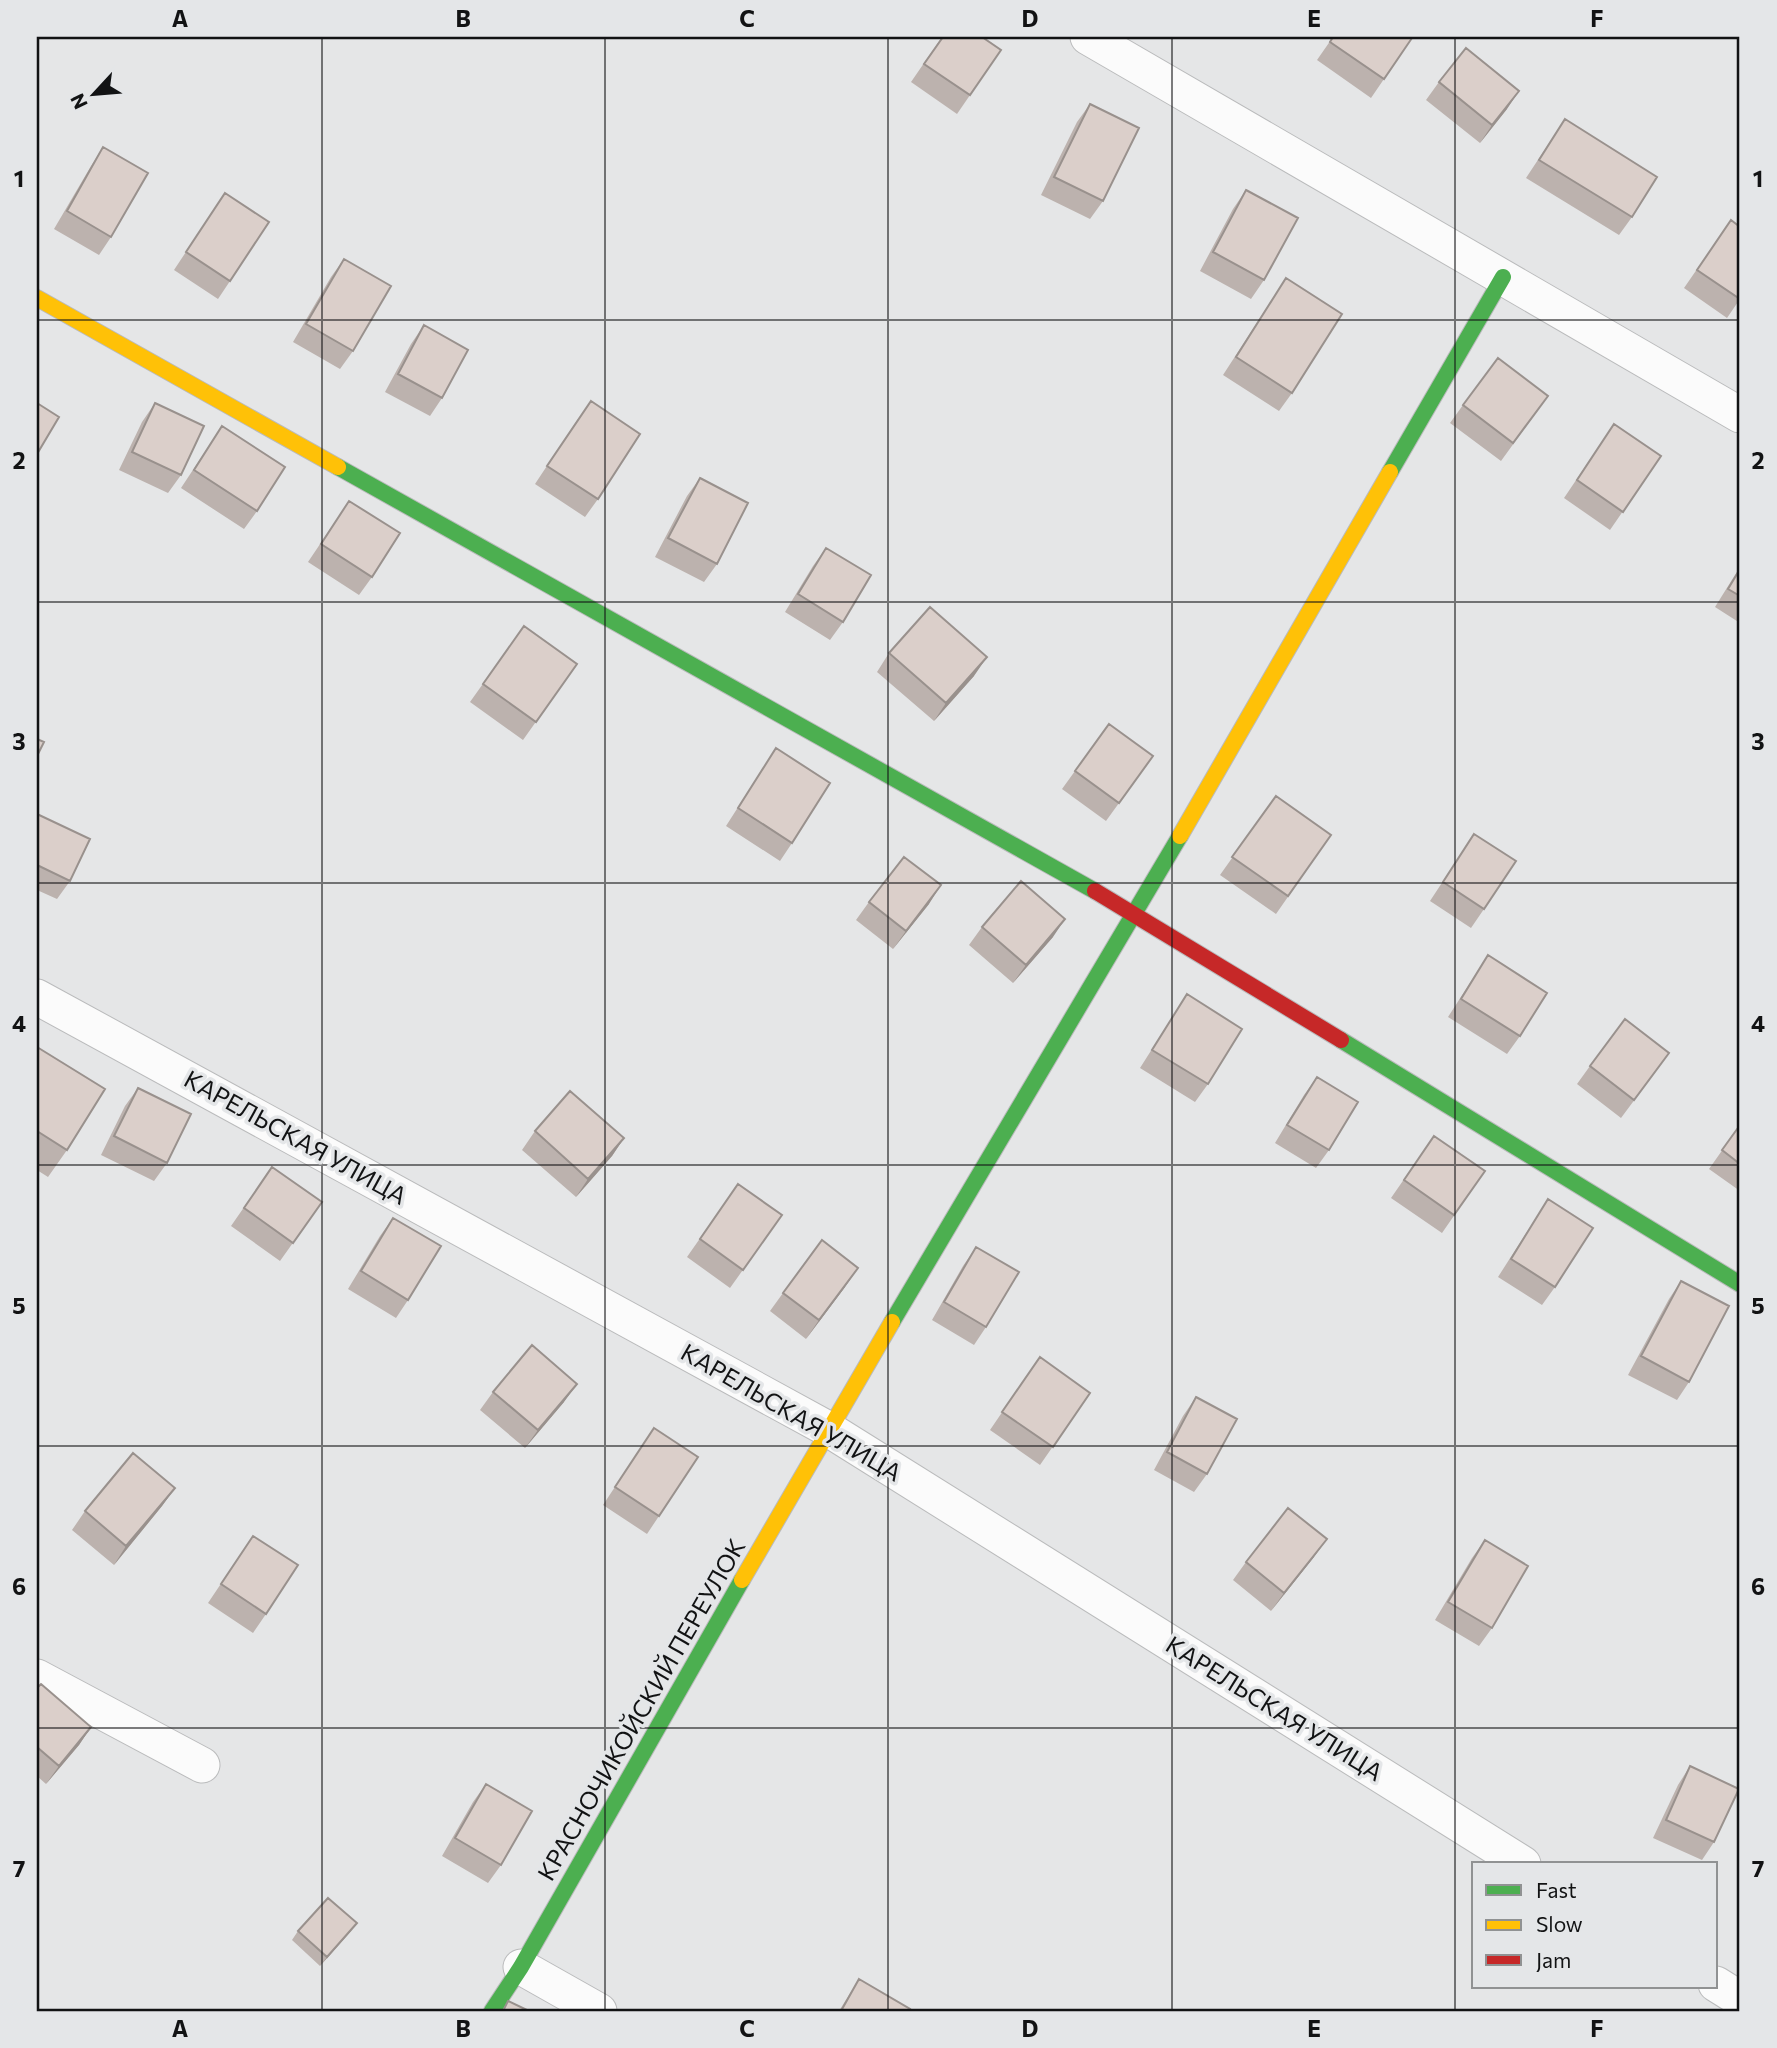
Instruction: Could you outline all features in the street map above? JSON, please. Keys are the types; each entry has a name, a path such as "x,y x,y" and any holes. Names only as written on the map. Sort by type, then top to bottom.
{"street":[{"path":"1088,37 1740,415"},
{"name":"КРАСНОЧИКОЙСКИЙ ПЕРЕУЛОК","path":"492,2011 521,1967 828,1429 1135,914 1503,277"},
{"path":"37,298 1135,914 1740,1284"},
{"name":"КАРЕЛЬСКАЯ УЛИЦА","path":"37,997 828,1429 1520,1862"},
{"path":"37,1676 202,1765"},
{"path":"521,1967 599,2011"},
{"path":"1718,1985 1740,1999"}],"building":[{"path":"943,37 982,37 1001,50 970,95 924,64"},
{"path":"1333,37 1412,38 1384,79 1330,42"},
{"path":"1466,48 1519,91 1492,125 1439,82"},
{"path":"1090,104 1139,128 1103,201 1054,177"},
{"path":"1565,119 1657,177 1632,217 1539,160"},
{"path":"103,147 148,173 111,237 67,211"},
{"path":"1246,190 1298,218 1264,280 1213,252"},
{"path":"225,193 269,222 230,281 186,252"},
{"path":"1731,220 1740,227 1740,299 1697,270"},
{"path":"344,259 391,286 353,351 306,324"},
{"path":"1286,278 1342,314 1292,393 1236,357"},
{"path":"424,325 468,350 442,398 398,374"},
{"path":"1498,358 1548,396 1513,443 1463,405"},
{"path":"591,401 640,434 598,499 547,466"},
{"path":"37,403 59,417 37,454"},
{"path":"155,403 204,426 181,475 132,452"},
{"path":"1614,424 1661,456 1623,512 1577,480"},
{"path":"222,426 285,467 257,511 194,470"},
{"path":"700,478 748,503 717,564 668,538"},
{"path":"349,501 400,533 372,577 321,544"},
{"path":"826,548 871,575 843,622 798,594"},
{"path":"1740,569 1740,596 1728,589"},
{"path":"930,607 987,657 946,703 889,653"},
{"path":"524,626 577,664 536,722 483,684"},
{"path":"1109,724 1153,756 1119,803 1075,771"},
{"path":"37,739 44,742 37,756"},
{"path":"776,748 830,783 792,843 738,808"},
{"path":"1276,796 1331,835 1288,896 1232,857"},
{"path":"37,814 90,839 70,881 37,865"},
{"path":"1474,834 1516,861 1484,909 1443,882"},
{"path":"904,857 941,885 906,931 869,902"},
{"path":"1021,881 1065,919 1026,965 982,927"},
{"path":"1488,955 1547,993 1520,1036 1461,999"},
{"path":"1187,994 1242,1029 1208,1084 1152,1050"},
{"path":"1625,1019 1669,1053 1634,1100 1590,1066"},
{"path":"37,1047 105,1089 67,1150 37,1131"},
{"path":"1317,1077 1358,1102 1329,1150 1287,1125"},
{"path":"138,1088 191,1114 167,1163 114,1136"},
{"path":"570,1091 624,1138 588,1179 535,1131"},
{"path":"1740,1125 1740,1164 1722,1150"},
{"path":"1434,1136 1485,1171 1454,1215 1404,1180"},
{"path":"272,1167 322,1202 293,1243 244,1208"},
{"path":"738,1184 782,1215 743,1270 700,1239"},
{"path":"1548,1199 1593,1228 1555,1287 1511,1259"},
{"path":"393,1218 441,1246 408,1300 361,1271"},
{"path":"822,1240 858,1268 819,1320 783,1293"},
{"path":"976,1247 1019,1272 986,1327 944,1302"},
{"path":"1681,1281 1729,1306 1689,1382 1641,1356"},
{"path":"532,1345 577,1384 538,1430 493,1392"},
{"path":"1040,1357 1090,1393 1053,1447 1002,1412"},
{"path":"1196,1397 1237,1419 1207,1474 1167,1452"},
{"path":"654,1428 698,1457 659,1516 615,1487"},
{"path":"133,1453 175,1488 126,1546 85,1511"},
{"path":"1288,1508 1327,1539 1284,1593 1246,1562"},
{"path":"253,1536 298,1565 266,1614 221,1584"},
{"path":"1485,1540 1528,1566 1492,1628 1448,1602"},
{"path":"41,1684 91,1727 59,1766 37,1747 37,1688"},
{"path":"1690,1766 1739,1789 1714,1842 1666,1820"},
{"path":"486,1784 532,1811 501,1865 455,1838"},
{"path":"328,1898 357,1923 327,1957 298,1931"},
{"path":"859,1979 910,2009 909,2011 841,2011"},
{"path":"508,2001 529,2011 503,2011"}],"traffic: fast":[{"path":"1390,472 1503,277"},
{"path":"338,467 1095,891"},
{"path":"892,1322 1180,836"},
{"path":"1341,1040 1740,1284"},
{"path":"492,2011 521,1967 742,1580"}],"traffic: slow":[{"path":"37,298 338,467"},
{"path":"1180,836 1390,472"},
{"path":"742,1580 892,1322"}],"traffic: jam":[{"path":"1095,891 1341,1040"}]}
